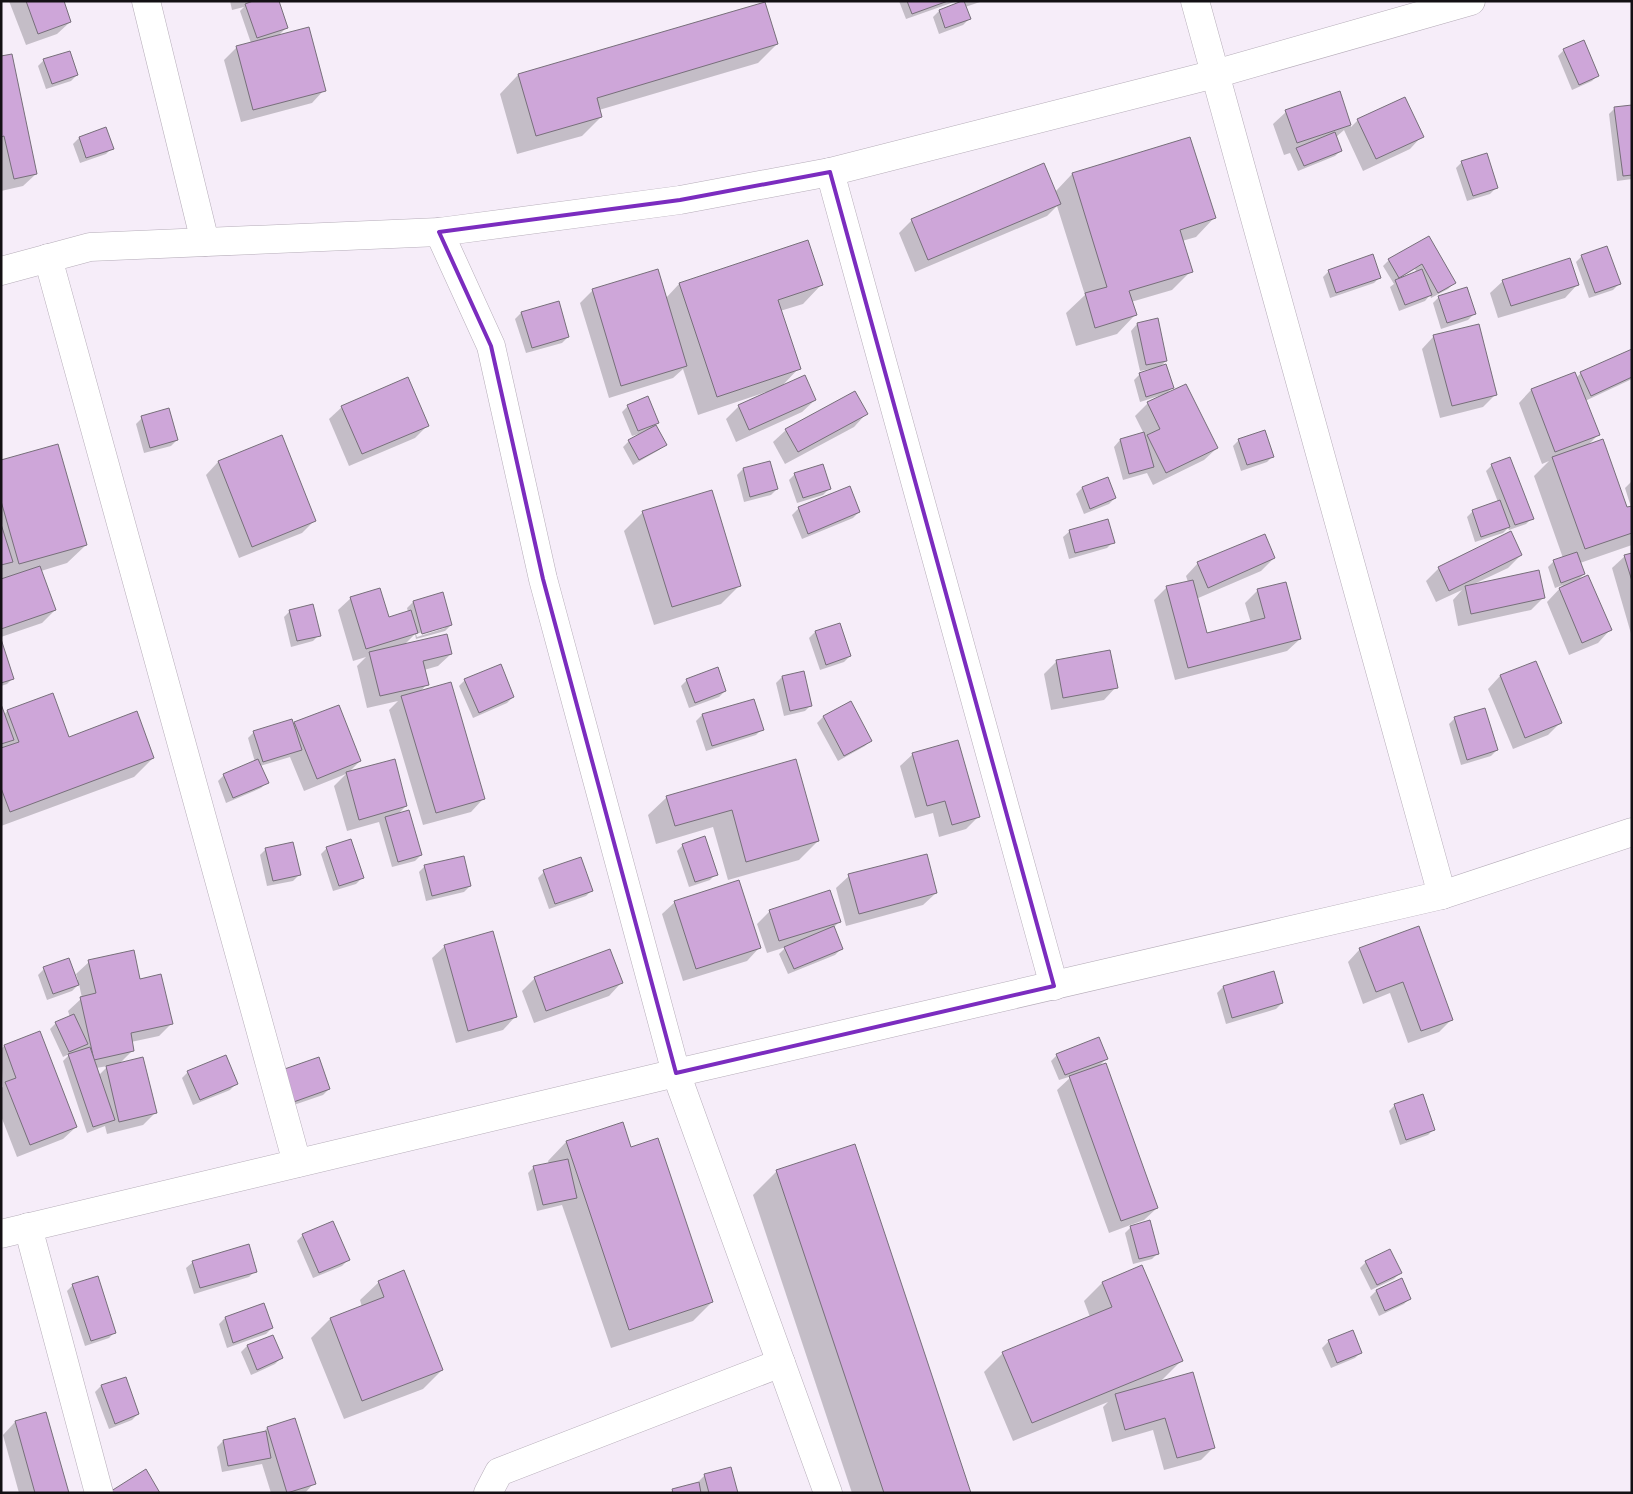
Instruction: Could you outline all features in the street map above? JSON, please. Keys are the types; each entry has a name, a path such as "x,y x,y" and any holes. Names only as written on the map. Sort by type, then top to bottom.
{"street":[{"path":"146,1 205,242"},
{"path":"1195,1 1442,895"},
{"path":"1,271 90,247 439,232 680,200 830,172 1215,74 1471,1"},
{"path":"830,172 1054,986"},
{"path":"439,232 491,346 543,579 676,1073 828,1493"},
{"path":"48,258 298,1163"},
{"path":"1,1234 28,1226 676,1073 1442,895 1632,832"},
{"path":"28,1226 99,1493"},
{"path":"488,1493 499,1472 781,1362"}],"highlighted area":[{"path":"830,172 1054,986 676,1073 543,579 491,346 439,232 680,200"}],"building":[{"path":"26,1 64,1 71,22 38,34"},
{"path":"253,1 279,1 288,28 257,38 245,4"},
{"path":"907,1 948,1 912,14"},
{"path":"964,1 971,19 945,28 939,10"},
{"path":"765,2 778,44 597,98 602,117 536,136 518,74"},
{"path":"309,27 326,91 253,110 236,46"},
{"path":"1584,40 1599,76 1579,85 1563,49"},
{"path":"70,51 78,75 52,84 43,59"},
{"path":"12,54 37,174 14,179 4,136 1,137 1,56"},
{"path":"1340,91 1351,125 1297,143 1285,110"},
{"path":"1405,97 1424,137 1376,159 1357,119"},
{"path":"1632,105 1632,175 1623,176 1614,107"},
{"path":"106,127 114,149 86,158 79,137"},
{"path":"1335,132 1342,151 1304,166 1296,148"},
{"path":"1190,137 1216,218 1180,230 1193,272 1129,291 1137,315 1095,328 1085,293 1107,287 1072,173"},
{"path":"1487,153 1498,188 1473,196 1461,161"},
{"path":"1044,163 1061,204 928,260 911,219"},
{"path":"1429,236 1456,283 1438,293 1422,264 1399,278 1388,259"},
{"path":"808,240 823,285 778,300 801,369 717,397 679,283"},
{"path":"1607,246 1621,284 1595,293 1581,255"},
{"path":"1373,254 1381,278 1336,293 1328,270"},
{"path":"1570,258 1579,285 1511,306 1502,280"},
{"path":"658,269 687,366 621,386 592,289"},
{"path":"1422,269 1432,295 1405,305 1395,280"},
{"path":"1467,287 1476,314 1447,323 1438,296"},
{"path":"559,301 569,337 532,348 521,312"},
{"path":"1158,318 1167,361 1146,365 1137,323"},
{"path":"1479,324 1497,395 1452,406 1433,335"},
{"path":"1632,349 1632,377 1591,396 1580,372"},
{"path":"1166,364 1174,388 1146,397 1139,373"},
{"path":"1575,372 1600,435 1555,452 1531,389"},
{"path":"805,375 816,400 749,430 738,405"},
{"path":"408,377 429,426 362,454 341,406"},
{"path":"1186,384 1218,448 1166,473 1147,435 1160,429 1147,402"},
{"path":"855,391 868,414 798,452 785,429"},
{"path":"648,396 659,423 638,431 627,405"},
{"path":"169,408 178,440 150,448 141,416"},
{"path":"656,425 667,445 639,460 628,440"},
{"path":"1265,430 1274,457 1247,465 1238,439"},
{"path":"1144,432 1154,467 1129,474 1120,439"},
{"path":"282,435 316,521 252,547 218,461"},
{"path":"1603,439 1627,507 1632,506 1632,533 1585,549 1552,457"},
{"path":"58,444 87,545 19,564 1,501 1,460"},
{"path":"1510,457 1534,519 1515,525 1491,464"},
{"path":"770,461 778,489 750,497 743,468"},
{"path":"823,464 831,489 803,498 794,473"},
{"path":"1108,477 1116,498 1090,509 1082,487"},
{"path":"850,486 860,512 808,534 798,507"},
{"path":"712,490 741,586 672,607 642,511"},
{"path":"1500,500 1510,527 1481,537 1472,510"},
{"path":"1108,519 1115,543 1075,553 1069,530"},
{"path":"1,524 13,562 1,565"},
{"path":"1511,531 1522,555 1449,591 1438,567"},
{"path":"1265,534 1275,558 1208,588 1197,562"},
{"path":"1577,552 1585,574 1561,583 1553,560"},
{"path":"1632,553 1632,581 1624,555"},
{"path":"40,566 56,610 1,629 1,579"},
{"path":"1539,570 1545,598 1471,614 1465,586"},
{"path":"1588,575 1612,630 1582,643 1559,588"},
{"path":"1193,580 1207,633 1265,618 1257,589 1286,582 1301,639 1188,668 1166,586"},
{"path":"380,588 389,617 411,610 418,633 366,649 350,597"},
{"path":"443,592 452,625 422,634 413,601"},
{"path":"313,604 321,636 297,641 289,610"},
{"path":"840,623 851,656 826,665 815,631"},
{"path":"447,634 452,654 423,661 429,685 380,696 369,652"},
{"path":"1,639 14,679 1,683"},
{"path":"1110,650 1118,688 1063,698 1056,660"},
{"path":"1536,661 1562,723 1525,738 1500,675"},
{"path":"501,664 514,697 479,713 464,679"},
{"path":"718,667 726,691 695,703 686,679"},
{"path":"804,671 812,706 790,711 782,676"},
{"path":"451,682 485,799 436,813 401,696"},
{"path":"53,693 69,737 137,711 154,758 10,812 1,788 1,748 19,742 7,710"},
{"path":"754,699 764,730 712,746 702,714"},
{"path":"851,701 872,741 844,756 823,716"},
{"path":"1,704 14,740 1,744"},
{"path":"339,705 361,761 317,779 294,722"},
{"path":"1485,708 1498,750 1467,760 1454,717"},
{"path":"292,719 302,750 263,762 253,731"},
{"path":"958,740 980,817 952,825 945,801 927,806 912,753"},
{"path":"258,759 269,783 233,798 223,774"},
{"path":"395,759 407,806 359,820 346,772"},
{"path":"796,759 819,841 746,862 732,810 675,826 666,796"},
{"path":"409,810 422,855 398,862 385,817"},
{"path":"705,836 718,875 695,882 682,844"},
{"path":"351,839 364,878 339,886 326,847"},
{"path":"293,842 301,875 273,881 265,848"},
{"path":"927,854 937,893 859,914 848,874"},
{"path":"464,856 471,886 432,896 424,865"},
{"path":"581,857 593,891 555,904 543,870"},
{"path":"739,880 761,948 696,969 674,901"},
{"path":"830,890 841,922 779,941 769,910"},
{"path":"834,926 843,949 794,969 784,947"},
{"path":"1419,926 1453,1020 1421,1031 1403,982 1376,992 1359,948"},
{"path":"493,931 517,1017 468,1031 444,945"},
{"path":"610,949 623,983 546,1011 534,977"},
{"path":"134,950 140,979 161,974 173,1024 131,1033 134,1051 94,1060 80,997 96,993 88,960"},
{"path":"69,958 79,985 53,994 43,967"},
{"path":"1274,971 1283,1003 1232,1018 1223,986"},
{"path":"74,1014 88,1044 69,1052 55,1022"},
{"path":"40,1031 77,1127 30,1145 5,1082 16,1078 4,1045"},
{"path":"1099,1037 1108,1059 1065,1075 1056,1054"},
{"path":"90,1047 115,1120 93,1127 68,1054"},
{"path":"226,1055 238,1084 200,1100 187,1071"},
{"path":"143,1057 157,1113 119,1122 106,1066"},
{"path":"319,1057 330,1089 288,1104 276,1072"},
{"path":"1106,1063 1158,1208 1121,1221 1069,1076"},
{"path":"1423,1094 1435,1130 1406,1140 1394,1104"},
{"path":"623,1122 631,1147 658,1138 713,1302 629,1330 566,1141"},
{"path":"855,1144 971,1493 884,1493 776,1170"},
{"path":"568,1159 577,1198 543,1205 533,1166"},
{"path":"1150,1220 1159,1254 1139,1259 1130,1226"},
{"path":"333,1221 350,1260 319,1273 302,1234"},
{"path":"249,1244 257,1272 200,1288 192,1261"},
{"path":"1390,1249 1402,1273 1377,1285 1365,1261"},
{"path":"1142,1265 1183,1361 1032,1423 1002,1352 1112,1307 1102,1282"},
{"path":"404,1270 443,1370 362,1401 330,1318 384,1297 378,1281"},
{"path":"98,1276 116,1333 91,1341 72,1284"},
{"path":"1402,1278 1411,1299 1385,1311 1376,1290"},
{"path":"264,1303 273,1328 233,1343 225,1317"},
{"path":"1353,1330 1362,1353 1337,1363 1328,1340"},
{"path":"273,1335 283,1358 257,1370 247,1345"},
{"path":"1193,1372 1215,1448 1177,1458 1165,1418 1125,1430 1115,1394"},
{"path":"126,1377 139,1414 115,1424 101,1385"},
{"path":"46,1412 69,1493 35,1493 15,1421"},
{"path":"295,1418 316,1484 287,1493 267,1427"},
{"path":"266,1431 271,1458 228,1466 223,1440"},
{"path":"731,1467 738,1493 709,1493 704,1474"},
{"path":"146,1469 160,1493 108,1493"},
{"path":"699,1482 701,1493 673,1493 672,1489"}]}
